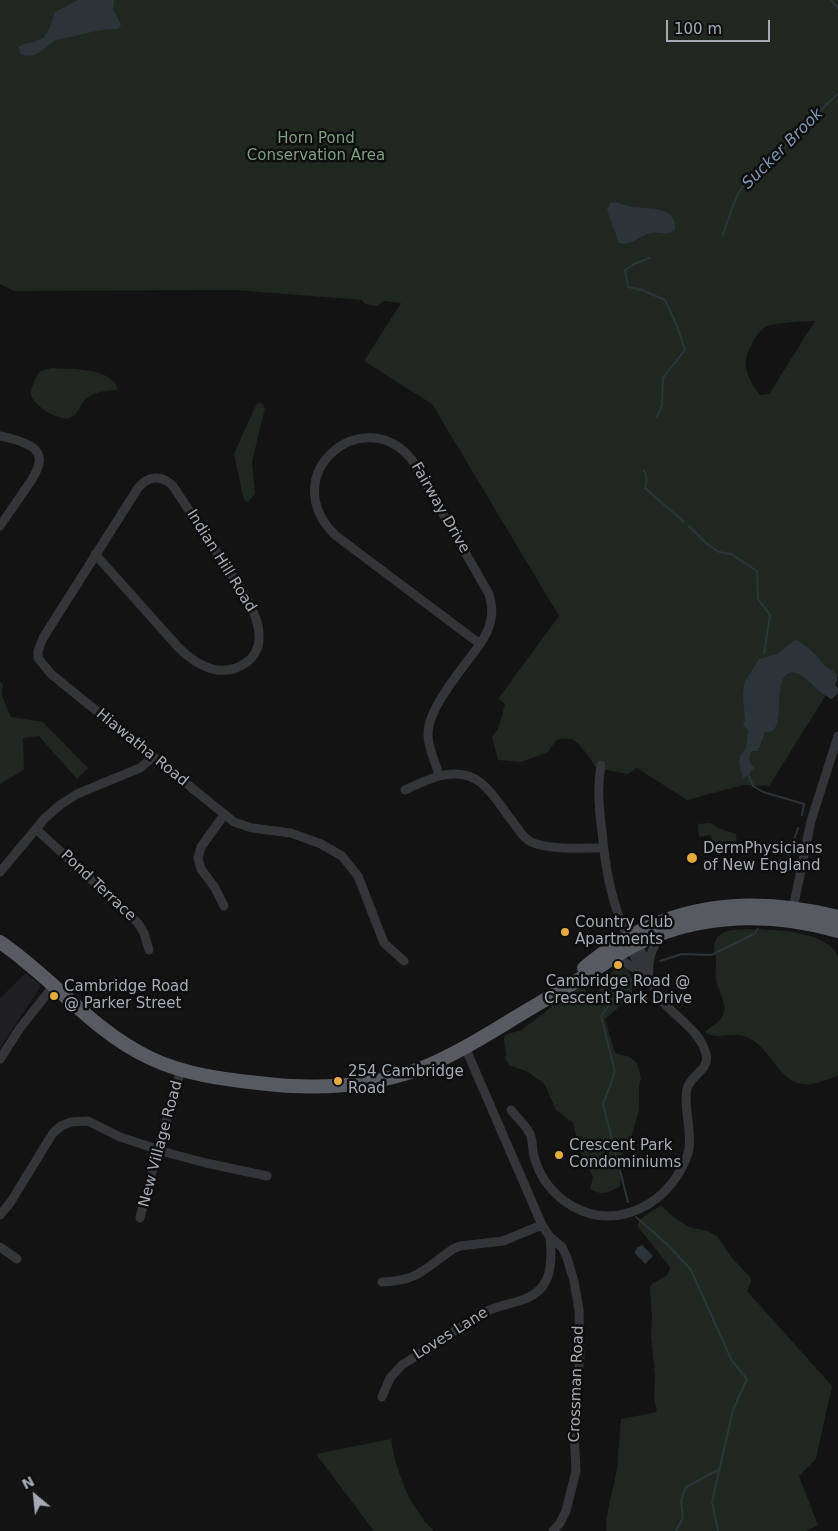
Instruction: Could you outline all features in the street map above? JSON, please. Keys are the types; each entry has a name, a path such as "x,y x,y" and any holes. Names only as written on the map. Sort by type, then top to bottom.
{"highway":[{"path":"0,942 28,962 99,1025 149,1058 181,1070 217,1078 269,1085 337,1087 373,1082 410,1072 465,1047 604,964 654,924 706,909 752,906 793,909 838,917"},
{"path":"555,993 596,958 631,942 682,927 720,920 762,918 797,922 838,931"}],"street":[{"path":"0,436 20,441 33,448 39,455 40,464 31,482 0,526"},
{"name":"Fairway Drive","path":"439,776 428,739 429,720 435,708 480,644 488,632 492,608 488,594 412,460 396,445 377,439 366,438 352,440 334,450 322,463 315,485 316,506 326,526 335,535 480,644"},
{"name":"Indian Hill Road","path":"96,554 178,647 193,661 212,670 224,671 239,667 254,655 259,645 259,634 256,619 249,602 173,486 164,479 156,477"},
{"name":"Hiawatha Road","path":"156,477 146,480 138,488 43,638 38,651 38,658 51,674 224,815 245,827 299,835 326,846 342,856 354,869 362,884 384,943 404,962"},
{"path":"793,909 811,821 838,736"},
{"path":"0,872 52,811 68,799 141,767 153,756"},
{"path":"601,765 598,794 606,871 620,920 631,942 637,961 649,973"},
{"path":"405,790 439,776 462,774 480,782 524,837 531,842 557,846 603,848"},
{"path":"224,815 202,845 198,858 200,867 215,888 224,906"},
{"name":"Pond Terrace","path":"36,829 138,924 144,933 149,950"},
{"path":"511,1110 529,1132 540,1173 554,1191 572,1206 600,1216 622,1215 645,1206 667,1190 680,1172 689,1149 687,1090 692,1080 704,1067 707,1057 697,1035 664,1003 655,990 649,973 650,956 657,941 682,927"},
{"path":"604,964 613,961 624,962 649,973"},
{"path":"0,1059 20,1028 54,985"},
{"name":"Crossman Road","path":"465,1047 542,1224 550,1237 563,1249 570,1265 579,1310 580,1354 574,1431 576,1471 563,1518 553,1531"},
{"name":"New Village Road","path":"140,1218 181,1070"},
{"path":"0,1215 10,1203 51,1136 58,1128 78,1120 88,1121 120,1137 158,1150 206,1163 268,1176"},
{"path":"382,1282 399,1281 415,1276 460,1246 503,1241 542,1224"},
{"name":"Loves Lane","path":"382,1397 390,1378 406,1362 488,1310 524,1300 541,1289 549,1272 551,1257 550,1237"},
{"path":"0,1247 17,1259"}],"shaded area":[{"path":"78,0 114,0 113,9 121,25 118,29 100,30 58,39 37,54 21,55 18,47 44,37 55,12"},
{"path":"616,202 630,207 667,212 675,222 675,230 669,233 651,233 631,242 619,243 607,210 610,203"},
{"path":"795,640 809,648 826,667 836,674 837,680 835,685 838,688 838,694 831,699 797,673 789,673 784,677 781,684 778,722 773,730 765,732 758,751 750,753 750,762 754,768 743,778 739,763 740,755 746,748 748,730 743,726 745,721 744,685 759,659 777,654"},
{"path":"26,973 41,986 0,1048 0,998"},
{"path":"642,1245 653,1256 645,1264 634,1252 636,1248"}],"green space":[{"name":"Horn Pond Conservation Area","path":"0,0 838,0 838,676 769,786 743,785 687,800 637,768 628,774 596,768 579,745 569,739 556,740 548,752 521,762 498,760 492,737 498,729 505,704 498,699 559,616 432,404 364,361 401,303 384,301 377,306 365,304 362,300 236,290 14,291 0,284","holes":["815,321 769,394 760,395 746,369 749,350 759,332 769,326 790,322"]},
{"path":"52,368 79,369 98,373 107,376 118,389 91,395 72,417 59,417 41,408 31,395 40,371"},
{"path":"261,402 265,408 252,462 255,494 248,502 244,500 234,454 254,409"},
{"path":"0,681 3,684 2,696 11,717 43,722 88,768 77,779 39,736 23,738 24,770 0,784"},
{"path":"710,823 736,834 737,844 713,848 711,835 699,837 698,824"},
{"path":"758,929 790,932 813,937 832,948 838,956 838,1075 835,1077 810,1084 793,1081 780,1070 761,1047 744,1036 715,1036 706,1033 721,1018 724,1009 724,1003 717,985 715,941 719,936 730,931"},
{"path":"619,967 627,969 629,972 632,982 632,996 605,1019 615,1053 630,1057 637,1063 641,1078 639,1110 631,1137 619,1161 620,1186 609,1192 602,1193 590,1189 593,1177 580,1151 573,1123 556,1110 545,1085 541,1081 528,1072 509,1065 505,1058 504,1039 505,1035 521,1030 544,1013 567,992 582,986 586,990 586,1003 594,1000 606,977"},
{"path":"660,1206 689,1227 707,1231 717,1236 732,1258 750,1277 751,1281 747,1291 832,1386 816,1459 799,1476 818,1525 807,1531 606,1531 606,1520 617,1469 621,1419 657,1412 654,1398 655,1375 651,1336 650,1287 653,1283 666,1276 670,1267 638,1227 639,1220"},
{"path":"391,1439 396,1464 405,1489 418,1512 434,1531 374,1531 316,1454"}],"waterway":[{"name":"Sucker Brook","path":"831,0 838,8"},
{"name":"Sucker Brook","path":"723,235 734,202 744,185 838,94"},
{"name":"Sucker Brook","path":"650,258 634,264 625,270 628,287 642,290 665,300 685,350 663,378 662,405 657,417"},
{"name":"Sucker Brook","path":"644,470 647,479 645,488 684,522"},
{"name":"Sucker Brook","path":"689,526 707,544 719,552 731,554 757,571 758,599 770,615 764,654"},
{"name":"Sucker Brook","path":"748,774 753,786 763,792 804,804 802,815"},
{"name":"Sucker Brook","path":"782,874 798,828"},
{"name":"Sucker Brook","path":"660,961 682,954 711,955 754,934 758,929"},
{"name":"Sucker Brook","path":"628,1202 603,1104 615,1072 601,1016 624,986 632,979"},
{"name":"Sucker Brook","path":"636,1217 669,1246 691,1270 732,1361 747,1379 733,1410 712,1502 718,1531"},
{"path":"676,1531 683,1518 681,1501 686,1487 720,1469"}],"place":[{"name":"DermPhysicians of New England","path":"692,858"},
{"name":"Country Club Apartments","path":"565,932"},
{"name":"Cambridge Road @ Crescent Park Drive","path":"618,965"},
{"name":"Cambridge Road @ Parker Street","path":"54,996"},
{"name":"254 Cambridge Road","path":"338,1081"},
{"name":"Crescent Park Condominiums","path":"559,1155"}]}
